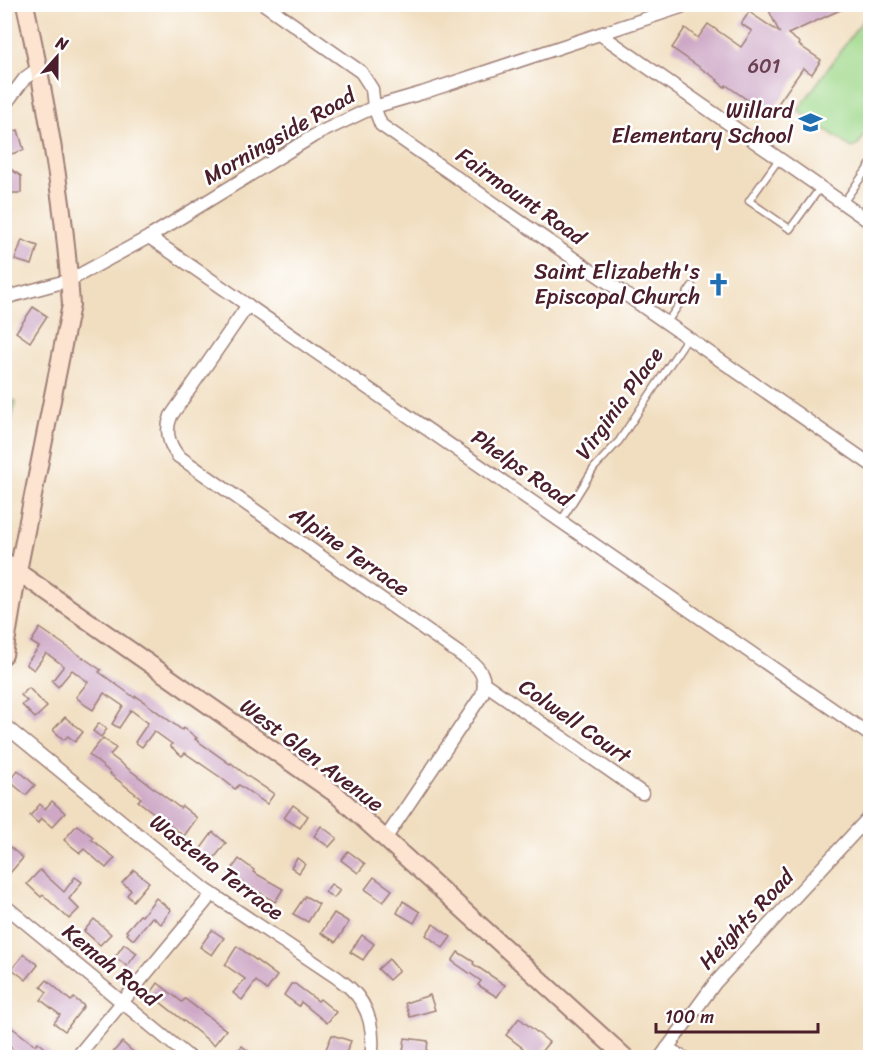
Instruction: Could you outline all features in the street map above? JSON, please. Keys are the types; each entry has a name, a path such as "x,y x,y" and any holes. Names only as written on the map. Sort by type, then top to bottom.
{"street":[{"path":"4,655 18,571 71,305 57,169 25,4"},
{"name":"Fairmount Road","path":"264,4 361,72 372,89 374,107 381,126 870,464"},
{"name":"Morningside Road","path":"4,298 70,280 149,237 315,135 374,107 690,4"},
{"path":"600,34 870,222"},
{"path":"4,106 25,78 39,68"},
{"name":"Phelps Road","path":"149,237 870,735"},
{"name":"Alpine Terrace","path":"248,305 171,416 167,429 172,448 178,456 474,664 483,676 484,683"},
{"name":"West Glen Avenue","path":"4,561 337,795 626,1058"},
{"path":"385,839 482,695 484,683"},
{"name":"Colwell Court","path":"484,683 642,793"},
{"name":"Wastena Terrace","path":"4,725 212,894 352,990 367,1012 371,1026 373,1040 371,1058"},
{"name":"Heights Road","path":"664,1053 715,983 870,816"},
{"path":"76,1058 212,894"},
{"name":"Kemah Road","path":"4,905 190,1058"},
{"path":"664,1053 684,1058"}],"lane":[{"path":"780,159 749,201 790,229 820,187"},
{"path":"843,203 870,165"},
{"path":"667,322 692,286"},
{"name":"Virginia Place","path":"561,521 594,468 619,441 688,337"}],"green space":[{"path":"870,10 870,128 857,146 852,148 798,110"},
{"path":"5,399 16,401 7,439 5,438"}],"building":[{"path":"766,4 853,4 788,34 800,43 799,45 821,60 812,74 803,68 768,118 757,111 759,108 726,85 725,87 672,48 685,28 698,38 708,24 741,47 752,31 741,24 749,12 779,32"},
{"path":"18,130 24,150 8,155 4,145 4,135"},
{"path":"4,165 21,176 21,193 4,193"},
{"path":"22,240 38,246 32,265 15,260"},
{"path":"33,307 47,316 30,342 16,332"},
{"path":"40,628 101,670 99,672 135,698 136,696 182,730 184,728 197,738 195,739 274,794 267,804 239,785 235,789 185,753 182,756 170,746 172,744 154,731 142,747 135,742 148,723 131,710 119,728 112,724 123,706 104,693 93,710 85,705 76,697 88,682 72,670 58,687 52,681 64,666 46,653 34,670 26,664 39,647 31,642"},
{"path":"29,688 47,707 35,718 22,705 27,701 21,695"},
{"path":"65,717 83,732 75,742 68,736 64,740 53,730"},
{"path":"99,723 107,729 101,737 93,731"},
{"path":"103,738 116,748 110,755 180,808 182,806 197,818 184,836 138,801 141,798 89,755"},
{"path":"18,770 35,785 26,795 9,781"},
{"path":"52,801 65,813 52,827 41,818 38,823 30,816 40,804 45,809"},
{"path":"293,805 308,816 300,828 284,818"},
{"path":"77,825 115,858 106,868 84,849 80,853 64,840"},
{"path":"321,826 337,838 329,847 314,836"},
{"path":"213,832 226,843 212,861 199,851"},
{"path":"10,847 23,858 10,873 4,868 4,853"},
{"path":"348,851 365,864 358,873 341,860"},
{"path":"297,858 305,864 299,873 291,867"},
{"path":"239,859 254,870 253,872 283,889 275,902 229,873"},
{"path":"40,870 64,892 75,877 82,882 69,899 79,909 69,919 27,884"},
{"path":"134,870 149,882 133,901 127,895 131,890 122,883"},
{"path":"374,877 392,890 383,902 365,889"},
{"path":"331,884 340,890 334,898 325,892"},
{"path":"305,896 319,904 308,922 293,914"},
{"path":"156,898 171,910 161,924 152,917 132,939 126,931"},
{"path":"403,901 420,912 414,923 397,913"},
{"path":"334,913 349,922 336,942 321,933"},
{"path":"94,919 111,934 100,945 84,931"},
{"path":"433,924 451,937 443,948 426,935"},
{"path":"212,930 224,938 212,955 200,947"},
{"path":"362,935 374,944 363,960 350,952"},
{"path":"124,944 137,953 127,966 115,957"},
{"path":"237,946 277,976 267,990 256,981 242,1000 233,993 245,979 225,965"},
{"path":"458,952 505,985 497,997 478,985 481,981 452,961"},
{"path":"24,954 38,965 26,980 12,969"},
{"path":"389,959 399,971 389,980 378,969"},
{"path":"47,980 71,1001 74,998 84,1006 65,1031 54,1023 60,1015 41,1000 47,992 41,987"},
{"path":"158,983 182,1002 185,999 226,1030 214,1045 150,994"},
{"path":"291,984 295,984 318,1001 320,999 336,1012 327,1023 301,1002 299,1006 284,995"},
{"path":"430,995 435,1010 410,1017 405,1003"},
{"path":"519,1018 549,1042 536,1058 506,1035"},
{"path":"11,1027 35,1045 38,1042 51,1053 47,1058 24,1058 4,1042 4,1036"},
{"path":"332,1035 351,1041 344,1058 322,1058"},
{"path":"405,1038 428,1041 426,1058 402,1058"},
{"path":"122,1042 140,1058 108,1058"},
{"path":"242,1046 257,1058 232,1058"}],"place":[{"name":"Willard Elementary School","path":"811,123"},
{"name":"Saint Elizabeth's Episcopal Church","path":"718,284"}]}
